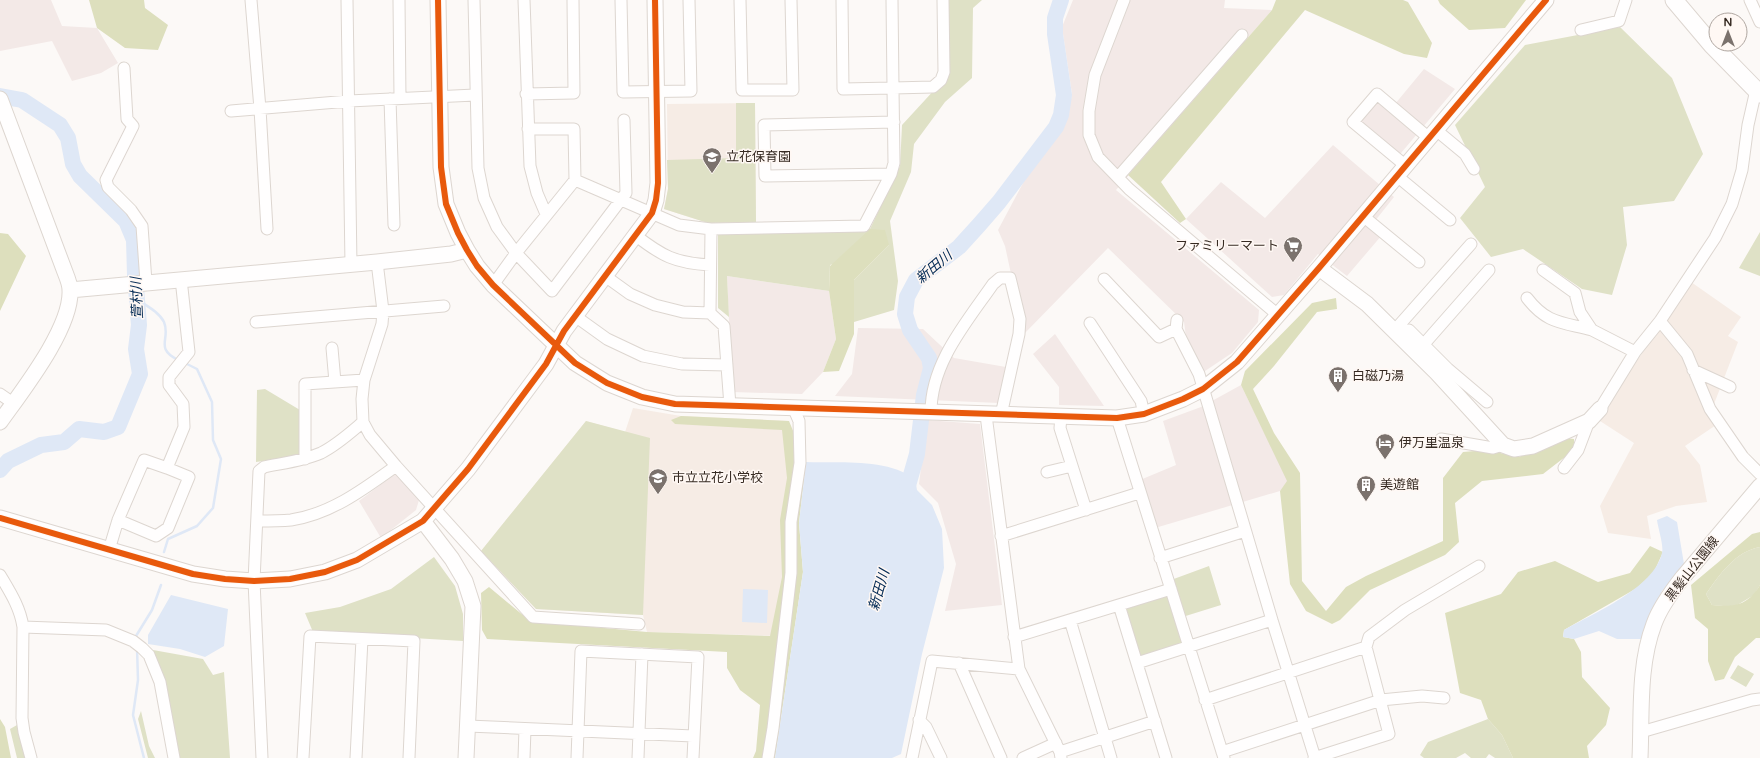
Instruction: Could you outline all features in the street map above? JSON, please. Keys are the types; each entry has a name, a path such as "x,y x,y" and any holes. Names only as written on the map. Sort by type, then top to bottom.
{"main road":[{"path":"1674,0 1712,45 1758,92"}],"street":[{"path":"251,0 260,109 266,229"},
{"path":"347,0 351,265"},
{"path":"394,225 395,99 399,0"},
{"path":"438,0 441,167 446,204 466,250 477,266 493,285 575,364 607,383 642,397 674,404 794,407 1061,418 1117,418 1144,414 1183,399 1203,389 1237,362 1364,216 1546,0"},
{"path":"474,0 478,168 484,198 497,227 516,253 552,291 626,193 624,120"},
{"path":"524,0 526,94 530,166 537,193 546,214"},
{"path":"526,94 574,93 573,0"},
{"path":"621,0 623,92 691,91 689,0"},
{"path":"0,518 193,574 225,579 254,581 290,579 325,572 357,560 423,521 468,469 546,364 575,316 652,213 656,200 658,183 655,0"},
{"path":"740,0 742,90 793,90 791,0"},
{"path":"842,0 843,89 934,87 941,80 944,72 943,0"},
{"path":"575,180 679,225 711,229 864,226 891,174 894,162 892,0"},
{"path":"1124,0 1095,75 1089,111 1089,135 1098,157 1129,189 1278,315"},
{"path":"1581,30 1619,21 1626,0"},
{"path":"1750,0 1760,22"},
{"path":"1118,177 1242,35"},
{"path":"124,68 127,120 133,126 106,180 108,187 130,210 142,226 146,282"},
{"path":"1319,268 1367,304 1437,373 1503,445 1514,449 1533,446 1589,421 1600,410 1635,352 1660,321 1715,238 1732,204 1742,170 1748,125 1758,92"},
{"path":"1450,220 1353,122 1377,94 1433,134 1465,154 1474,169"},
{"path":"231,112 349,100 476,95"},
{"path":"0,99 65,272 70,290 68,310 57,335 39,365 0,422"},
{"path":"891,174 765,176 764,125 894,122"},
{"path":"493,285 546,214 575,180 574,129 528,129"},
{"path":"1364,216 1419,262"},
{"path":"710,313 711,229"},
{"path":"635,236 656,251 672,259 689,264 710,265"},
{"path":"1397,334 1471,244"},
{"path":"70,290 146,282 351,265 451,254 466,250"},
{"path":"377,262 383,311 382,324 364,380 362,398 363,422 370,435 396,466 533,617 640,624"},
{"path":"1424,344 1489,270"},
{"path":"1543,270 1575,293 1580,312 1592,330"},
{"path":"605,276 630,294 655,306 683,312 710,313 724,326 730,406"},
{"path":"932,412 932,396 946,353 993,284 1000,278 1010,278 1020,319 1019,334 1001,415"},
{"path":"167,468 184,427 183,404 169,385 169,377 189,352 181,279"},
{"path":"1104,279 1160,336 1176,324 1203,389 1315,758 1390,734 1366,647 1369,637 1405,610 1479,566"},
{"path":"1527,298 1536,310 1550,320 1592,330 1635,352"},
{"path":"256,322 444,306"},
{"path":"575,316 607,339 643,356 682,364 727,365"},
{"path":"1660,321 1687,354 1710,409 1743,457 1760,474"},
{"path":"1090,323 1141,401 1144,414"},
{"path":"1397,334 1409,330 1448,369 1487,402"},
{"path":"332,348 335,382"},
{"path":"1693,370 1730,387"},
{"path":"305,459 305,384 364,380"},
{"path":"0,394 13,403"},
{"path":"768,758 773,728 791,573 791,522 800,463 799,421 794,407"},
{"path":"986,415 1018,669 1059,751"},
{"path":"1061,418 1060,428 1086,510"},
{"path":"1117,418 1139,493 1223,755 1305,725 1380,700 1422,696 1444,698"},
{"path":"1564,468 1578,450 1589,421"},
{"path":"262,758 254,581 259,471 264,467 305,459 321,453 338,442 363,422"},
{"path":"1441,439 1492,448 1503,445"},
{"path":"109,550 118,520 144,460 189,476 168,528 156,536 118,520"},
{"path":"257,522 292,520 323,511 358,494 396,466"},
{"path":"1048,472 1072,466"},
{"name":"黒髪山公園線","path":"1640,758 1645,656 1654,622 1670,594 1683,577 1760,486"},
{"path":"1001,536 1139,493"},
{"path":"423,521 452,559 465,581 473,606 466,758"},
{"path":"1160,558 1245,530"},
{"path":"0,575 17,602 21,615 23,627 22,718 31,758"},
{"path":"1014,637 1170,589"},
{"path":"1119,605 1166,758"},
{"path":"1070,620 1111,758"},
{"path":"1137,662 1272,620"},
{"path":"23,627 106,630 133,641 142,648 148,655 160,682 174,758"},
{"path":"303,758 310,636 414,641 409,758"},
{"path":"356,758 362,639"},
{"path":"1205,700 1366,647"},
{"path":"577,758 580,651 698,657 693,758"},
{"path":"638,758 642,654"},
{"path":"912,758 932,661 1018,669"},
{"path":"959,663 1001,758"},
{"path":"1641,732 1760,699"},
{"path":"919,720 926,727 941,758"},
{"path":"1023,758 1059,751 1155,721"},
{"path":"468,726 693,736"},
{"path":"524,758 525,728"}],"shaded area":[{"path":"0,0 51,0 62,26 97,28 118,63 101,73 72,81 52,41 0,51"},
{"path":"1073,0 1225,0 1224,8 1272,10 1116,190 1259,310 1258,322 1232,353 1202,373 1187,344 1184,322 1108,248 1024,334 1005,246 998,230 1030,170 1067,118 1072,94 1062,27"},
{"path":"1424,69 1455,89 1396,159 1351,123 1377,91 1395,104"},
{"name":"立花保育園","path":"755,103 756,222 708,223 664,209 668,189 667,104"},
{"path":"1333,145 1394,197 1371,226 1382,235 1347,276 1318,254 1284,295 1272,297 1186,219 1221,182 1265,218"},
{"path":"727,276 829,291 836,339 823,372 802,394 732,392"},
{"path":"1691,282 1741,317 1728,336 1738,342 1714,404 1722,421 1685,446 1700,465 1707,502 1676,506 1647,516 1651,539 1608,533 1600,506 1634,443 1600,421 1630,371"},
{"path":"858,328 923,329 954,358 1006,367 999,403 835,396 852,374"},
{"path":"1055,334 1104,406 1059,405 1059,387 1033,354"},
{"path":"1241,385 1288,481 1280,491 1155,528 1140,480 1176,465 1163,421 1201,407"},
{"name":"市立立花小学校","path":"633,408 681,416 789,421 788,576 777,636 647,632 643,615 536,609 481,551 586,421 625,432"},
{"path":"927,420 980,424 1002,605 945,611 956,564 938,503 919,484"},
{"path":"396,473 419,500 416,510 381,538 359,501"}],"green space":[{"path":"89,0 144,0 145,8 168,25 158,50 125,48 97,28"},
{"path":"947,0 982,0 973,8 972,78 945,102 914,144 911,172 890,221 898,281 894,310 854,322 854,280 889,245 830,265 829,291 727,276 729,317 718,308 718,235 870,229 900,166 902,125 948,75"},
{"path":"1276,0 1403,0 1408,2 1432,43 1427,58 1404,54 1305,10 1161,182 1186,219 1180,223 1128,175 1272,10"},
{"path":"1438,0 1526,0 1505,28 1469,30 1440,4"},
{"path":"1620,27 1672,78 1703,154 1674,201 1623,207 1627,245 1612,295 1582,289 1523,249 1491,257 1460,218 1485,187 1455,125 1525,45"},
{"name":"立花保育園","path":"736,103 755,103 756,222 708,223 664,209 668,189 667,160 736,158"},
{"path":"870,229 885,230 889,245 854,280 854,334 839,371 823,372 836,339 829,291 830,266"},
{"path":"1760,232 1760,276 1739,268"},
{"path":"0,233 8,234 26,256 0,311"},
{"path":"1336,298 1337,309 1317,312 1274,366 1253,389 1274,433 1300,473 1302,581 1326,611 1346,587 1366,576 1443,541 1443,478 1463,452 1486,450 1519,457 1565,438 1574,439 1574,450 1543,474 1482,481 1455,503 1459,542 1445,555 1370,590 1340,620 1332,624 1306,611 1290,584 1280,491 1287,481 1241,385 1245,371 1312,303"},
{"path":"265,389 300,410 300,456 256,462 257,390"},
{"path":"681,416 789,421 806,462 799,523 803,572 775,758 753,758 756,751 760,705 740,690 727,668 727,652 487,639 482,630 481,593 489,587 530,621 647,632 770,636 782,577 780,520 787,478 782,430 675,424 671,420"},
{"path":"586,421 650,438 643,615 536,609 481,551"},
{"path":"1760,532 1760,547 1743,553 1729,565 1706,594 1712,605 1727,606 1740,604 1750,597 1760,585 1760,638 1756,638 1735,657 1724,679 1715,681 1708,661 1708,629 1695,618 1691,585 1752,534"},
{"path":"1650,546 1663,552 1654,572 1637,588 1564,630 1563,637 1574,639 1581,652 1582,677 1610,708 1606,725 1587,746 1589,758 1513,758 1502,735 1488,719 1481,700 1460,693 1445,613 1501,594 1518,572 1555,561 1598,582 1630,573"},
{"path":"1760,547 1760,585 1754,595 1734,607 1712,605 1706,594 1722,572 1743,553"},
{"path":"434,557 455,586 463,614 463,641 313,632 305,613 340,607 391,589"},
{"path":"1209,566 1221,605 1176,619 1183,645 1140,658 1123,606 1174,590 1171,580"},
{"path":"153,650 203,659 213,675 224,672 230,758 177,758 163,683"},
{"path":"1738,665 1754,674 1746,687 1730,678"},
{"path":"141,711 149,746 155,758 148,758 138,719"},
{"path":"0,719 5,727 11,758 0,758"},
{"path":"1488,719 1502,735 1513,758 1495,758 1489,754 1486,758 1471,758 1465,753 1456,758 1424,758 1420,755 1428,742"},
{"path":"17,725 26,758 17,758 10,729"}],"water":[{"path":"806,462 863,463 904,472 915,479 917,490 932,505 942,529 944,568 922,654 901,754 892,758 775,758 803,572 799,523"},
{"path":"1667,516 1677,522 1684,564 1662,591 1641,639 1617,639 1599,631 1574,639 1563,637 1564,630 1621,598 1648,577 1657,566 1662,553 1662,542 1657,520"},
{"path":"743,589 768,590 767,623 742,622"},
{"path":"171,595 228,609 224,646 205,657 180,649 148,644 148,635"}],"waterway":[{"name":"新田川","path":"905,496 917,454 924,395 931,368 929,358 910,330 905,314 907,297 916,280 959,247 979,225 999,202 1056,127 1061,115 1064,95 1055,34 1055,18 1061,0"},
{"name":"萱村川","path":"0,96 22,100 60,125 68,138 73,164 80,176 126,221 134,240 139,325 136,349 140,374 118,427 104,432 79,429 64,442 41,445 8,461 0,470"},
{"path":"138,300 162,318 166,328 165,347 171,356 178,360"},
{"path":"164,552 168,539 197,526 213,508 221,459 213,440 212,402 197,369 185,363"},
{"path":"136,639 136,636 152,610 161,585"},
{"path":"137,648 138,680 133,715 144,758"}],"cycle path":[{"path":"438,0 441,167 446,204 458,233 477,266 493,285 575,363 607,383 642,397 675,404 1117,418 1144,414 1183,399 1203,389 1237,362 1319,268 1546,0"},
{"path":"0,518 193,574 225,579 254,581 290,579 325,572 357,560 423,521 468,469 546,364 564,331 652,213 656,200 658,183 655,0"}],"place":[{"name":"立花保育園","path":"712,174"},
{"name":"ファミリーマート","path":"1293,263"},
{"name":"白磁乃湯","path":"1338,393"},
{"name":"伊万里温泉","path":"1385,460"},
{"name":"市立立花小学校","path":"658,495"},
{"name":"美遊館","path":"1366,502"}]}
